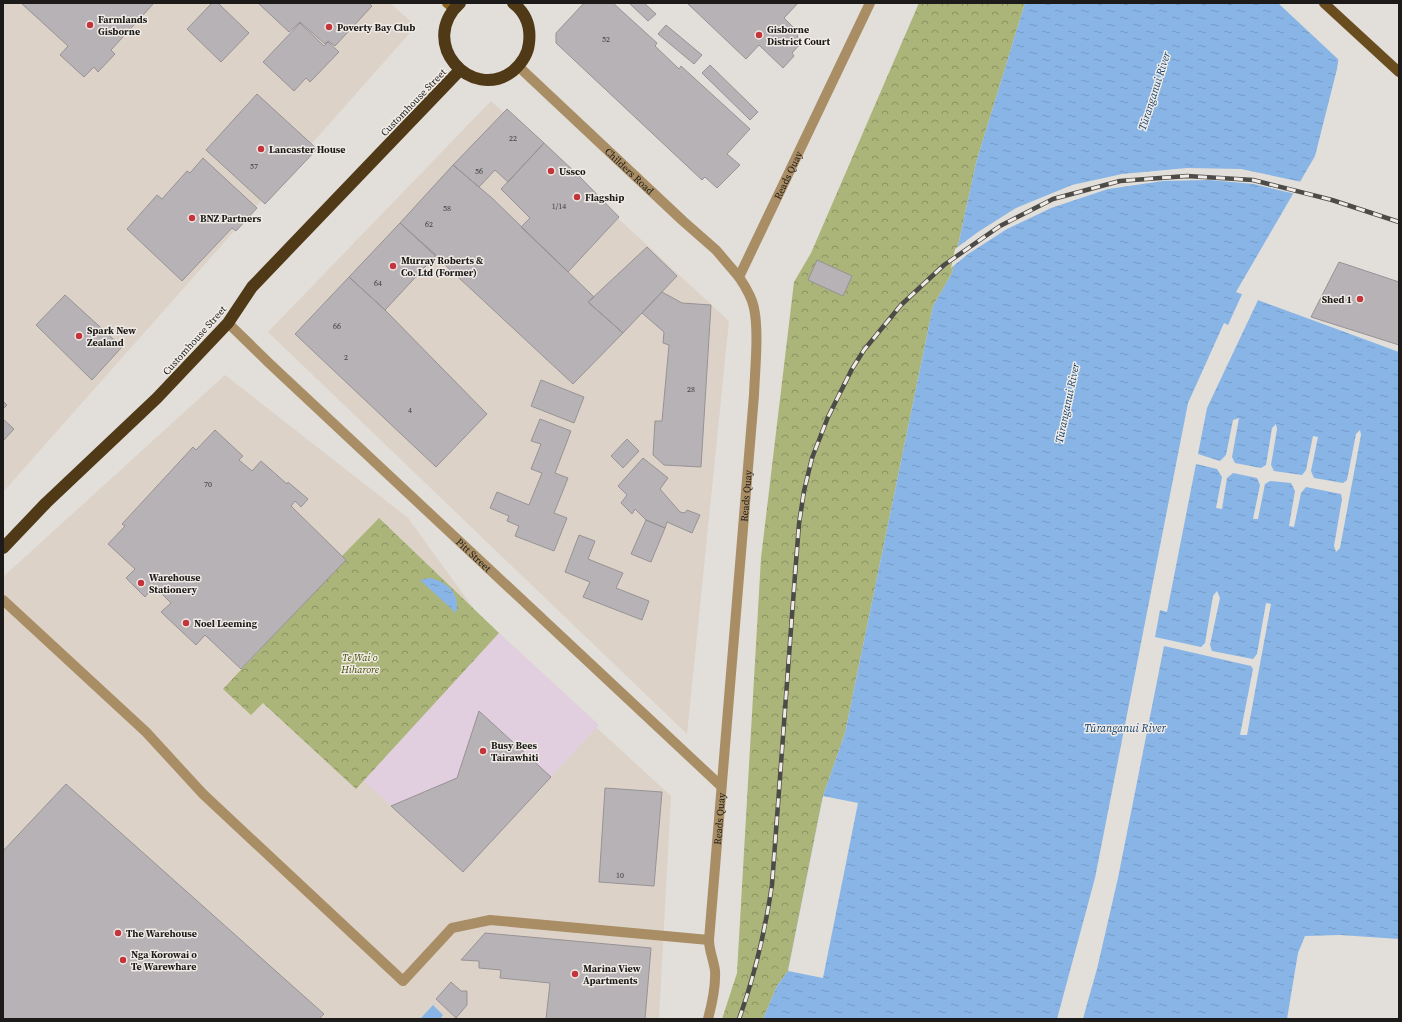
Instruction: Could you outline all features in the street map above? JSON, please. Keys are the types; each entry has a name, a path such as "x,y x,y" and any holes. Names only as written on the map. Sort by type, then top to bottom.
{"highway":[{"path":"454,5 444,30 444,40 447,52 452,62 460,70 483,80 496,79 508,75 518,66 529,48 529,26 525,16 517,4"},
{"name":"Customhouse Street","path":"3,548 46,503 157,398 228,324 252,287 460,70"}],"main road":[{"path":"1324,3 1399,72"}],"street":[{"name":"Reads Quay","path":"708,1019 714,984 714,971 709,940 753,402 755,360 756,334 754,307 739,277 870,3"},
{"name":"Childers Road","path":"518,66 683,221 716,250 739,277"},
{"name":"Pitt Street","path":"228,324 275,370 721,786"},
{"path":"3,600 146,732 203,794 403,981 452,928 490,920 709,940"}],"shaded area":[{"path":"3,3 390,3 416,26 3,492"},
{"path":"491,101 729,321 687,734 268,332"},
{"path":"225,375 408,518 487,627 671,796 659,1019 3,1019 3,577"},
{"name":"Busy Bees Tairawhiti","path":"499,633 599,725 463,872 363,780"}],"green space":[{"path":"919,3 1025,3 976,163 952,273 933,306 845,733 823,796 788,971 777,986 763,1019 722,1019 737,973 761,558 794,282 811,253"},
{"name":"Te Wai o Hiharore","path":"379,518 499,633 356,789 263,703 251,715 223,689 345,559 342,556"}],"water":[{"name":"Tūranganui River","path":"1025,3 1347,3 1337,69 1315,156 1236,292 1399,352 1399,939 1340,935 1305,936 1298,953 1287,1019 763,1019 777,986 788,971 823,796 845,733 933,306 952,273 976,163"},
{"path":"429,578 442,582 451,590 456,600 456,613 420,580"},
{"path":"433,1005 443,1015 440,1019 420,1019"}],"pier":[{"path":"1278,3 1349,3 1340,61"},
{"path":"1187,168 1241,169 1302,182 1295,194 1254,184 1209,180 1163,181 1108,189 1051,208 1007,229 968,254 951,268 955,249 978,232 1016,208 1072,185 1122,174"},
{"path":"1243,292 1259,298 1207,408 1198,454 1220,461 1226,455 1233,420 1239,418 1232,457 1235,463 1261,468 1266,465 1272,428 1276,424 1277,429 1271,465 1274,471 1302,475 1306,470 1313,436 1318,437 1311,471 1314,478 1343,483 1347,480 1356,434 1360,430 1361,435 1340,548 1336,552 1334,546 1342,499 1341,494 1306,487 1301,493 1294,527 1289,526 1295,491 1291,483 1270,481 1265,484 1258,519 1253,519 1260,485 1257,478 1233,473 1227,478 1222,509 1216,508 1222,477 1217,469 1196,464 1167,612 1160,610 1155,637 1201,647 1205,643 1213,596 1217,591 1220,598 1210,645 1212,651 1253,659 1257,654 1266,603 1271,604 1247,735 1240,735 1253,669 1251,666 1164,646 1118,878 1097,969 1083,1019 1057,1019 1095,878 1188,403 1224,323 1228,325"},
{"path":"823,796 858,803 823,978 788,971"}],"building":[{"name":"Farmlands Gisborne","path":"21,3 154,3 111,50 115,54 98,72 94,67 84,77 60,55 68,46"},
{"path":"212,3 218,3 249,33 221,62 187,29"},
{"name":"Poverty Bay Club","path":"258,3 369,3 372,6 335,46 328,41 325,44 300,22 289,32"},
{"path":"584,3 613,3 657,43 655,46 679,69 681,66 750,129 727,154 740,165 717,188 705,177 702,180 556,43 556,33"},
{"path":"629,3 644,3 656,14 648,21"},
{"name":"Gisborne District Court","path":"687,3 798,3 784,18 799,33 797,36 799,38 797,40 801,43 792,53 794,56 783,68 759,45 746,59"},
{"path":"300,23 324,46 328,42 339,52 310,82 306,78 294,91 263,62"},
{"path":"666,25 702,55 694,64 658,34"},
{"path":"710,65 758,112 750,120 702,73"},
{"name":"Lancaster House","path":"257,94 317,149 265,204 206,150"},
{"path":"507,109 544,143 508,182 495,170 479,187 453,165"},
{"path":"544,143 619,217 568,272 521,227 530,218 501,189"},
{"name":"BNZ Partners","path":"203,158 257,208 236,231 232,228 182,281 127,229 157,195 162,199 187,171 190,173"},
{"path":"453,165 492,198 594,297 588,302 623,333 573,384 400,223"},
{"name":"Murray Roberts & Co. Ltd (Former)","path":"400,223 436,255 385,310 349,277"},
{"path":"647,247 677,276 623,333 588,302"},
{"path":"817,260 852,276 843,296 808,280"},
{"name":"Shed 1","path":"1339,262 1399,282 1399,345 1311,317"},
{"path":"349,277 385,310 487,414 436,467 295,334"},
{"path":"662,292 682,303 711,305 701,467 664,465 653,455 655,421 662,421 669,345 663,343 664,332 642,313"},
{"name":"Spark New Zealand","path":"65,295 122,347 92,380 36,325"},
{"path":"541,380 584,397 574,423 531,406"},
{"path":"3,401 7,405 3,409"},
{"path":"3,419 14,429 3,441"},
{"path":"540,419 571,431 555,473 568,478 554,513 567,518 554,551 515,536 519,526 507,521 509,516 490,508 497,492 529,505 542,473 531,469 541,444 531,441"},
{"path":"215,430 243,456 239,460 252,471 261,461 287,484 288,482 308,499 301,507 295,501 291,506 346,560 241,669 205,635 196,645 161,612 171,603 154,586 145,597 126,578 135,569 108,544 125,526 122,524 193,447 196,450"},
{"path":"627,439 639,451 623,468 611,456"},
{"path":"643,458 668,478 660,489 680,512 685,513 687,510 700,515 692,533 667,522 665,528 646,520 635,509 632,514 621,503 627,495 618,486"},
{"path":"646,520 665,528 651,562 631,554"},
{"path":"579,535 595,541 588,559 623,573 616,588 649,601 642,620 583,597 590,582 565,572"},
{"path":"479,711 551,777 463,872 391,806 457,778"},
{"name":"The Warehouse","path":"66,784 324,1014 319,1019 3,1019 3,851"},
{"path":"605,788 662,792 654,886 599,882"},
{"name":"Marina View Apartments","path":"485,933 651,948 645,1019 546,1019 550,983 500,978 501,970 479,968 479,961 461,960"},
{"path":"451,982 461,991 467,991 467,1005 456,1018 436,999"}],"railway":[{"path":"739,1019 759,953 772,885 799,524 804,491 812,458 828,417 852,369 864,350 901,305 944,265 1000,226 1053,199 1120,181 1187,176 1253,180 1332,200 1399,222"}],"place":[{"name":"Farmlands Gisborne","path":"90,25"},
{"name":"Poverty Bay Club","path":"329,27"},
{"name":"Gisborne District Court","path":"759,35"},
{"name":"Lancaster House","path":"261,149"},
{"name":"Ussco","path":"551,171"},
{"name":"Flagship","path":"577,197"},
{"name":"BNZ Partners","path":"192,218"},
{"name":"Murray Roberts & Co. Ltd (Former)","path":"393,266"},
{"name":"Shed 1","path":"1360,299"},
{"name":"Spark New Zealand","path":"79,336"},
{"name":"Warehouse Stationery","path":"141,583"},
{"name":"Noel Leeming","path":"186,623"},
{"name":"Busy Bees Tairawhiti","path":"483,751"},
{"name":"The Warehouse","path":"118,933"},
{"name":"Nga Korowai o Te Warewhare","path":"123,960"},
{"name":"Marina View Apartments","path":"575,974"}]}
